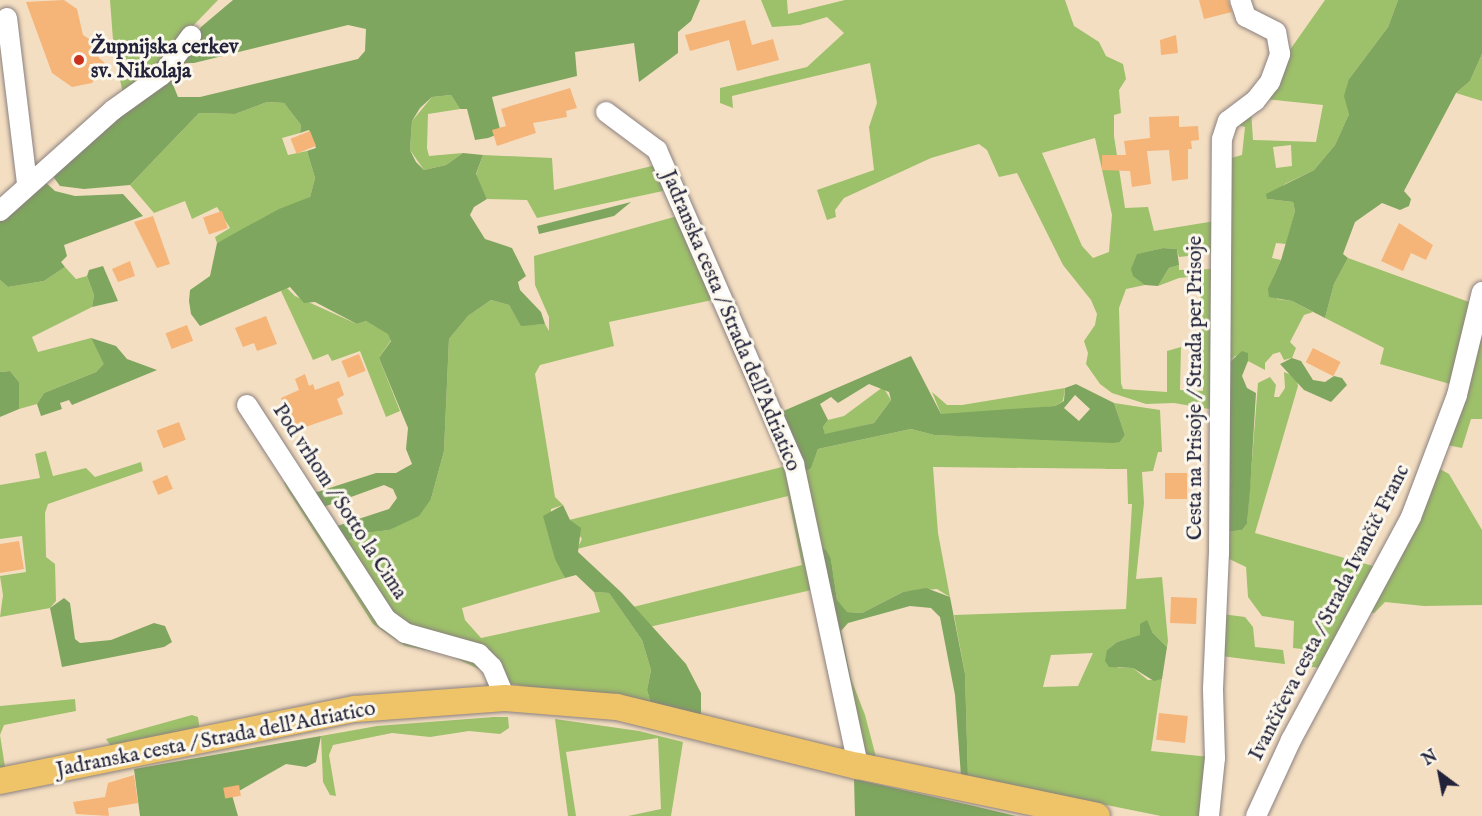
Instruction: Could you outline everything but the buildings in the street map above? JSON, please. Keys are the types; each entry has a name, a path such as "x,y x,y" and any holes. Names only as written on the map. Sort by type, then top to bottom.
{"main road":[{"name":"Jadranska cesta / Strada dell'Adriatico","path":"0,781 355,709 506,698 617,707 858,766 1097,816"}],"street":[{"name":"Cesta na Prisoje / Strada per Prisoje","path":"1209,816 1215,758 1213,689 1220,554 1222,139 1228,121 1255,101 1270,82 1280,54 1276,32 1246,17 1240,0"},
{"path":"7,18 27,184"},
{"path":"0,211 27,184 113,110 162,75 191,36"},
{"name":"Jadranska cesta / Strada dell'Adriatico","path":"606,112 657,150 795,464 858,766"},
{"name":"Ivančičeva cesta / Strada Ivančič Franc","path":"1256,816 1291,741 1411,517 1457,395 1482,292"},
{"name":"Pod vrhom / Sotto la Cima","path":"247,405 386,619 405,633 479,654 492,667 506,698"}],"green space":[{"path":"110,0 218,0 190,29 160,71 124,98 114,53"},
{"path":"233,0 700,0 691,21 678,32 678,53 639,82 634,43 575,52 577,76 492,97 501,133 488,138 475,140 467,109 460,109 451,95 432,97 420,108 412,121 410,150 416,162 424,170 446,165 463,153 483,155 476,174 487,199 474,207 470,215 485,239 512,248 526,276 518,282 520,290 541,312 545,324 521,326 509,305 491,300 468,316 449,339 444,451 431,499 419,516 389,530 365,533 342,544 331,528 389,509 397,498 393,489 384,485 318,509 311,494 376,473 396,473 412,464 406,449 408,428 379,358 391,341 388,334 366,321 357,324 315,302 304,303 290,287 200,326 191,314 189,301 190,290 210,276 217,243 279,209 310,197 315,178 307,151 316,148 309,130 300,133 301,125 284,103 267,102 235,114 199,113 130,185 84,189 60,186 49,171 169,75 178,97 200,97 358,59 365,51 366,29 348,25 194,63 179,63 201,27"},
{"path":"761,0 787,0 788,14 845,0 1065,0 1074,26 1099,42 1106,56 1123,64 1126,79 1119,90 1121,113 1114,115 1114,136 1125,208 1148,207 1154,231 1215,221 1214,253 1179,257 1177,249 1163,248 1138,254 1145,285 1126,289 1119,308 1123,389 1167,392 1167,351 1181,347 1180,390 1203,391 1200,276 1179,278 1158,286 1169,268 1179,265 1179,270 1215,269 1213,398 1209,409 1174,403 1146,404 1112,393 1100,384 1086,364 1088,353 1084,341 1095,325 1097,314 1091,300 1063,265 1017,173 999,177 987,150 979,144 931,158 844,198 835,210 836,217 827,220 817,190 874,170 869,127 877,103 870,63 732,96 733,108 720,103 720,88 807,67 844,33 827,17 800,25 772,27","holes":["1095,138 1112,215 1109,252 1093,258 1082,246 1042,153"]},
{"path":"1325,0 1398,0 1388,27 1349,79 1349,114 1335,145 1314,170 1285,184 1268,199 1293,202 1295,211 1286,244 1276,243 1272,258 1281,260 1273,278 1277,299 1292,301 1313,312 1304,315 1290,342 1296,348 1292,358 1284,360 1280,352 1273,354 1265,363 1265,370 1248,361 1248,353 1235,356 1223,368 1224,160 1242,155 1245,127 1234,124 1251,110 1253,140 1316,142 1323,105 1265,99 1287,54","holes":["1291,145 1292,166 1276,168 1273,147"]},
{"path":"1398,0 1482,0 1482,54 1470,81 1456,93 1404,191 1411,199 1409,206 1400,210 1382,203 1355,222 1343,254 1348,258 1334,284 1325,318 1292,301 1269,297 1268,289 1281,260 1295,211 1293,202 1267,199 1266,194 1314,170 1335,145 1349,114 1344,96 1349,79 1388,27"},
{"path":"1482,54 1482,101 1456,93 1470,81"},
{"path":"451,95 460,109 428,114 427,148 429,156 463,153 446,165 424,170 410,150 412,121 432,97"},
{"path":"267,102 284,103 301,125 300,133 282,138 288,155 307,151 315,178 310,197 217,243 215,237 230,228 217,207 192,219 185,201 154,213 130,185 199,113 235,114"},
{"path":"483,155 552,158 554,190 656,165 666,186 663,191 537,218 527,200 487,199 476,175"},
{"path":"43,180 55,191 75,196 123,194 143,216 64,245 67,256 61,262 65,267 44,281 8,287 0,280 0,221"},
{"path":"631,202 614,216 539,234 537,226"},
{"path":"681,215 717,299 609,322 614,346 540,365 535,374 555,497 563,505 551,509 550,539 565,578 462,608 465,620 481,638 600,612 594,592 609,593 642,640 651,670 647,690 652,707 511,684 498,669 387,613 342,544 365,533 389,530 431,499 444,451 449,339 468,316 491,300 509,305 521,325 545,324 549,331 549,317 535,285 534,256"},
{"path":"1163,248 1177,249 1179,265 1169,268 1158,286 1145,285 1133,276 1131,269 1137,254"},
{"path":"1348,258 1469,302 1450,384 1380,364 1384,348 1325,318 1334,284"},
{"path":"103,266 118,301 92,307 94,295 87,276 89,270"},
{"path":"65,267 76,279 87,276 94,295 92,307 32,337 38,352 91,338 105,364 96,372 44,393 37,404 19,409 19,382 10,371 0,372 0,280 8,287 44,281"},
{"path":"286,287 295,296 357,324 366,321 388,333 391,340 379,358 400,411 386,417 360,351 332,361 328,354 313,360 281,291"},
{"path":"1482,315 1482,419 1471,419 1462,448 1447,445"},
{"path":"91,338 116,346 127,359 157,370 72,405 69,400 60,403 62,409 41,416 37,404 44,393 96,372 104,364"},
{"path":"1242,351 1248,353 1248,361 1242,376 1247,388 1256,393 1247,524 1242,530 1225,532 1223,368"},
{"path":"911,356 941,414 1055,406 1064,401 1065,388 1076,384 1114,403 1125,435 1120,442 1113,443 934,435 911,429 818,449 811,468 802,473 781,412","holes":["869,384 889,392 891,400 874,423 825,434 823,427 828,420 820,404 831,397 838,403","1075,395 1090,409 1079,421 1064,408"]},
{"path":"1292,358 1301,361 1313,380 1325,382 1334,376 1342,378 1347,385 1331,402 1304,390 1280,364"},
{"path":"10,371 19,382 19,409 0,417 0,372"},
{"path":"1284,372 1296,377 1298,386 1255,533 1377,567 1323,668 1301,666 1302,649 1293,648 1294,621 1262,616 1248,597 1246,567 1225,557 1225,532 1242,530 1247,524 1258,383 1270,377 1276,385 1274,397 1279,397 1285,388"},
{"path":"883,387 891,400 874,423 825,435 823,427 828,420 844,416"},
{"path":"1065,388 1063,401 1055,406 952,416 941,414 932,392 947,405 962,405"},
{"path":"1114,403 1160,410 1162,452 1158,452 1153,471 1142,472 1144,503 1136,579 1162,577 1168,641 1167,647 1152,632 1117,642 1107,650 1118,668 1133,668 1148,680 1162,679 1151,751 1210,757 1203,816 1161,816 968,777 965,674 954,615 1126,609 1132,504 1128,504 1127,469 933,467 938,533 950,597 937,589 903,592 862,613 847,612 840,608 831,559 817,546 802,473 811,467 818,449 911,429 934,435 1120,442 1125,435","holes":["1093,653 1078,686 1043,687 1051,655"]},
{"path":"46,451 53,476 86,468 95,477 141,462 143,471 48,504 45,513 46,557 55,564 56,601 50,608 0,617 3,595 0,576 26,572 22,536 0,539 0,485 40,478 35,454"},
{"path":"790,465 816,589 649,627 633,607 802,565 788,496 577,549 582,539 569,520"},
{"path":"1438,468 1449,474 1482,530 1482,605 1424,606 1385,602 1374,613 1368,613 1416,529"},
{"path":"290,480 375,611 473,657 485,672 447,654 405,646 373,624 287,489 284,483"},
{"path":"563,505 570,520 581,528 578,552 622,593 686,664 701,693 701,717 652,707 647,690 651,670 642,640 609,593 594,592 576,575 565,578 555,559 543,516"},
{"path":"817,546 826,550 831,559 837,600 847,612 862,613 903,592 926,588 950,597 965,674 968,777 961,776 955,695 940,617 931,608 910,606 848,623 841,631 851,679 844,690"},
{"path":"64,598 70,603 75,639 80,643 111,640 154,623 165,626 172,642 164,647 62,667 50,608"},
{"path":"1222,614 1245,617 1253,627 1255,647 1283,650 1285,664 1221,656"},
{"path":"1147,620 1152,632 1167,647 1162,679 1154,681 1133,668 1109,667 1105,661 1107,650 1117,642 1140,635 1140,624"},
{"path":"851,679 865,715 876,757 860,754 844,690"},
{"path":"75,699 76,711 4,725 0,735 0,706"},
{"path":"192,715 198,717 200,732 113,749 106,739"},
{"path":"508,717 509,728 500,734 469,731 430,737 392,733 333,745 329,755 336,796 330,795 323,782 321,736 377,726"},
{"path":"555,719 639,731 683,742 671,816 628,816 661,809 658,738 566,752 576,816 568,816"},
{"path":"0,735 5,767 0,768"},
{"path":"321,736 316,762 306,767 286,764 232,795 238,816 140,816 134,769"},
{"path":"854,779 974,806 1016,816 855,816"}],"place":[{"name":"Župnijska cerkev sv. Nikolaja","path":"79,60"}]}
